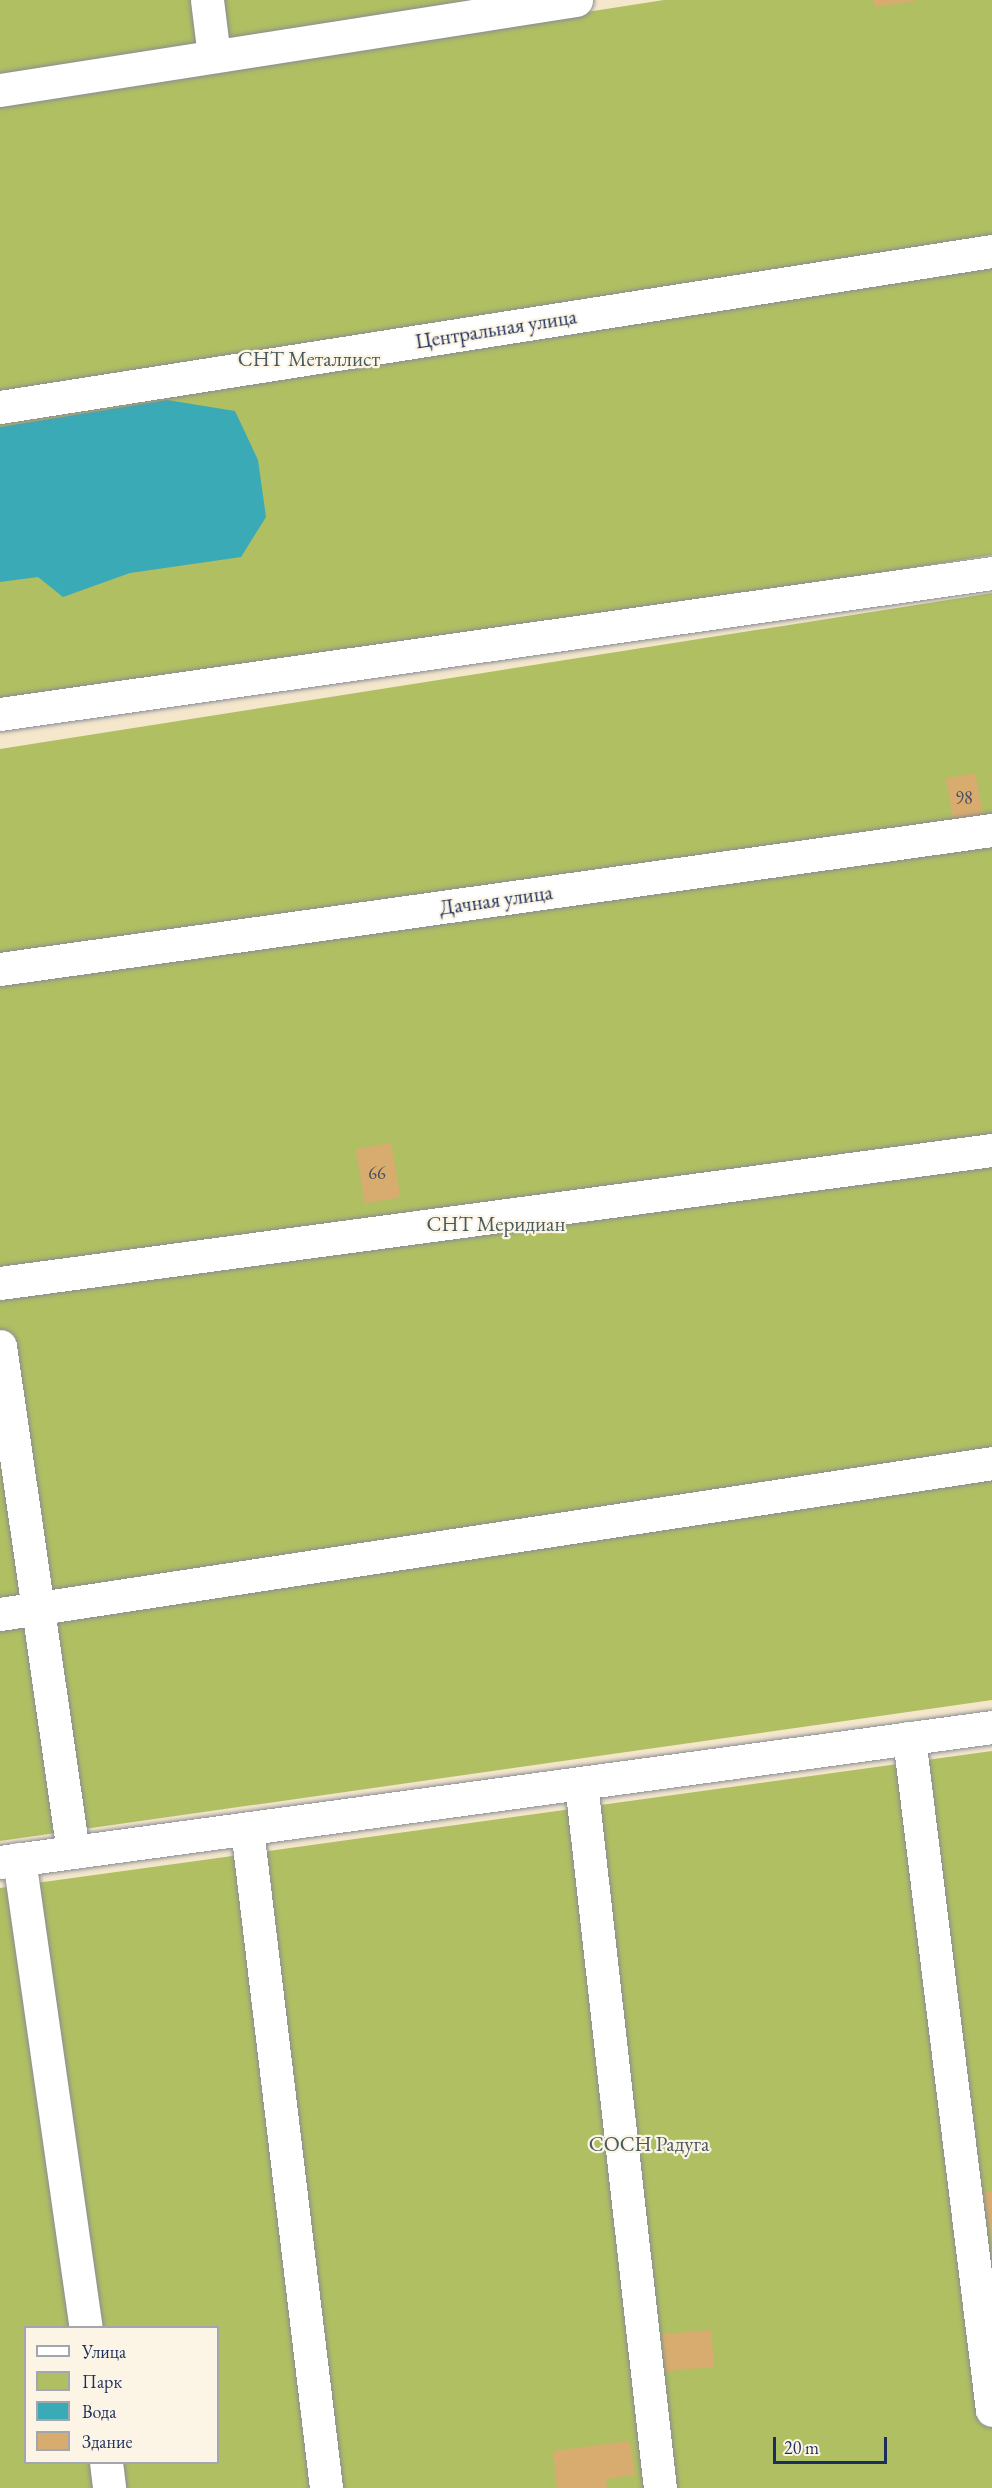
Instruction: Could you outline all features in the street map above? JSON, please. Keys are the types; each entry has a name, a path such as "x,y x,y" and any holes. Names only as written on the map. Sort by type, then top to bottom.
{"street":[{"path":"207,0 214,56"},
{"path":"0,90 576,0"},
{"name":"Центральная улица","path":"0,407 992,251"},
{"path":"0,714 992,573"},
{"name":"Дачная улица","path":"0,969 992,830"},
{"path":"0,1283 992,1150"},
{"path":"0,1346 40,1609 73,1852"},
{"path":"0,1614 992,1463"},
{"path":"86,2326 10,1861 992,1727"},
{"path":"909,1738 992,2410"},
{"path":"581,1783 660,2488"},
{"path":"247,1829 326,2488"},
{"path":"106,2464 109,2488"}],"green space":[{"path":"0,0 517,0 0,80"},
{"name":"СНТ Металлист","path":"664,0 992,0 992,555 0,712 0,103"},
{"name":"СНТ Меридиан","path":"992,593 992,1700 0,1841 0,749"},
{"name":"СОСН Радуга","path":"992,1751 992,2488 0,2488 0,1888"}],"water":[{"path":"167,400 235,411 258,460 266,517 241,557 130,573 63,597 38,577 0,582 0,427"}],"building":[{"path":"874,0 915,0 915,1 875,7"},
{"path":"975,773 984,818 954,824 946,779"},
{"path":"391,1143 401,1197 365,1203 356,1149"},
{"path":"992,2191 992,2235 991,2235 983,2193"},
{"path":"711,2330 714,2367 665,2371 662,2334"},
{"path":"630,2441 635,2475 606,2479 607,2488 557,2488 553,2451"}]}
